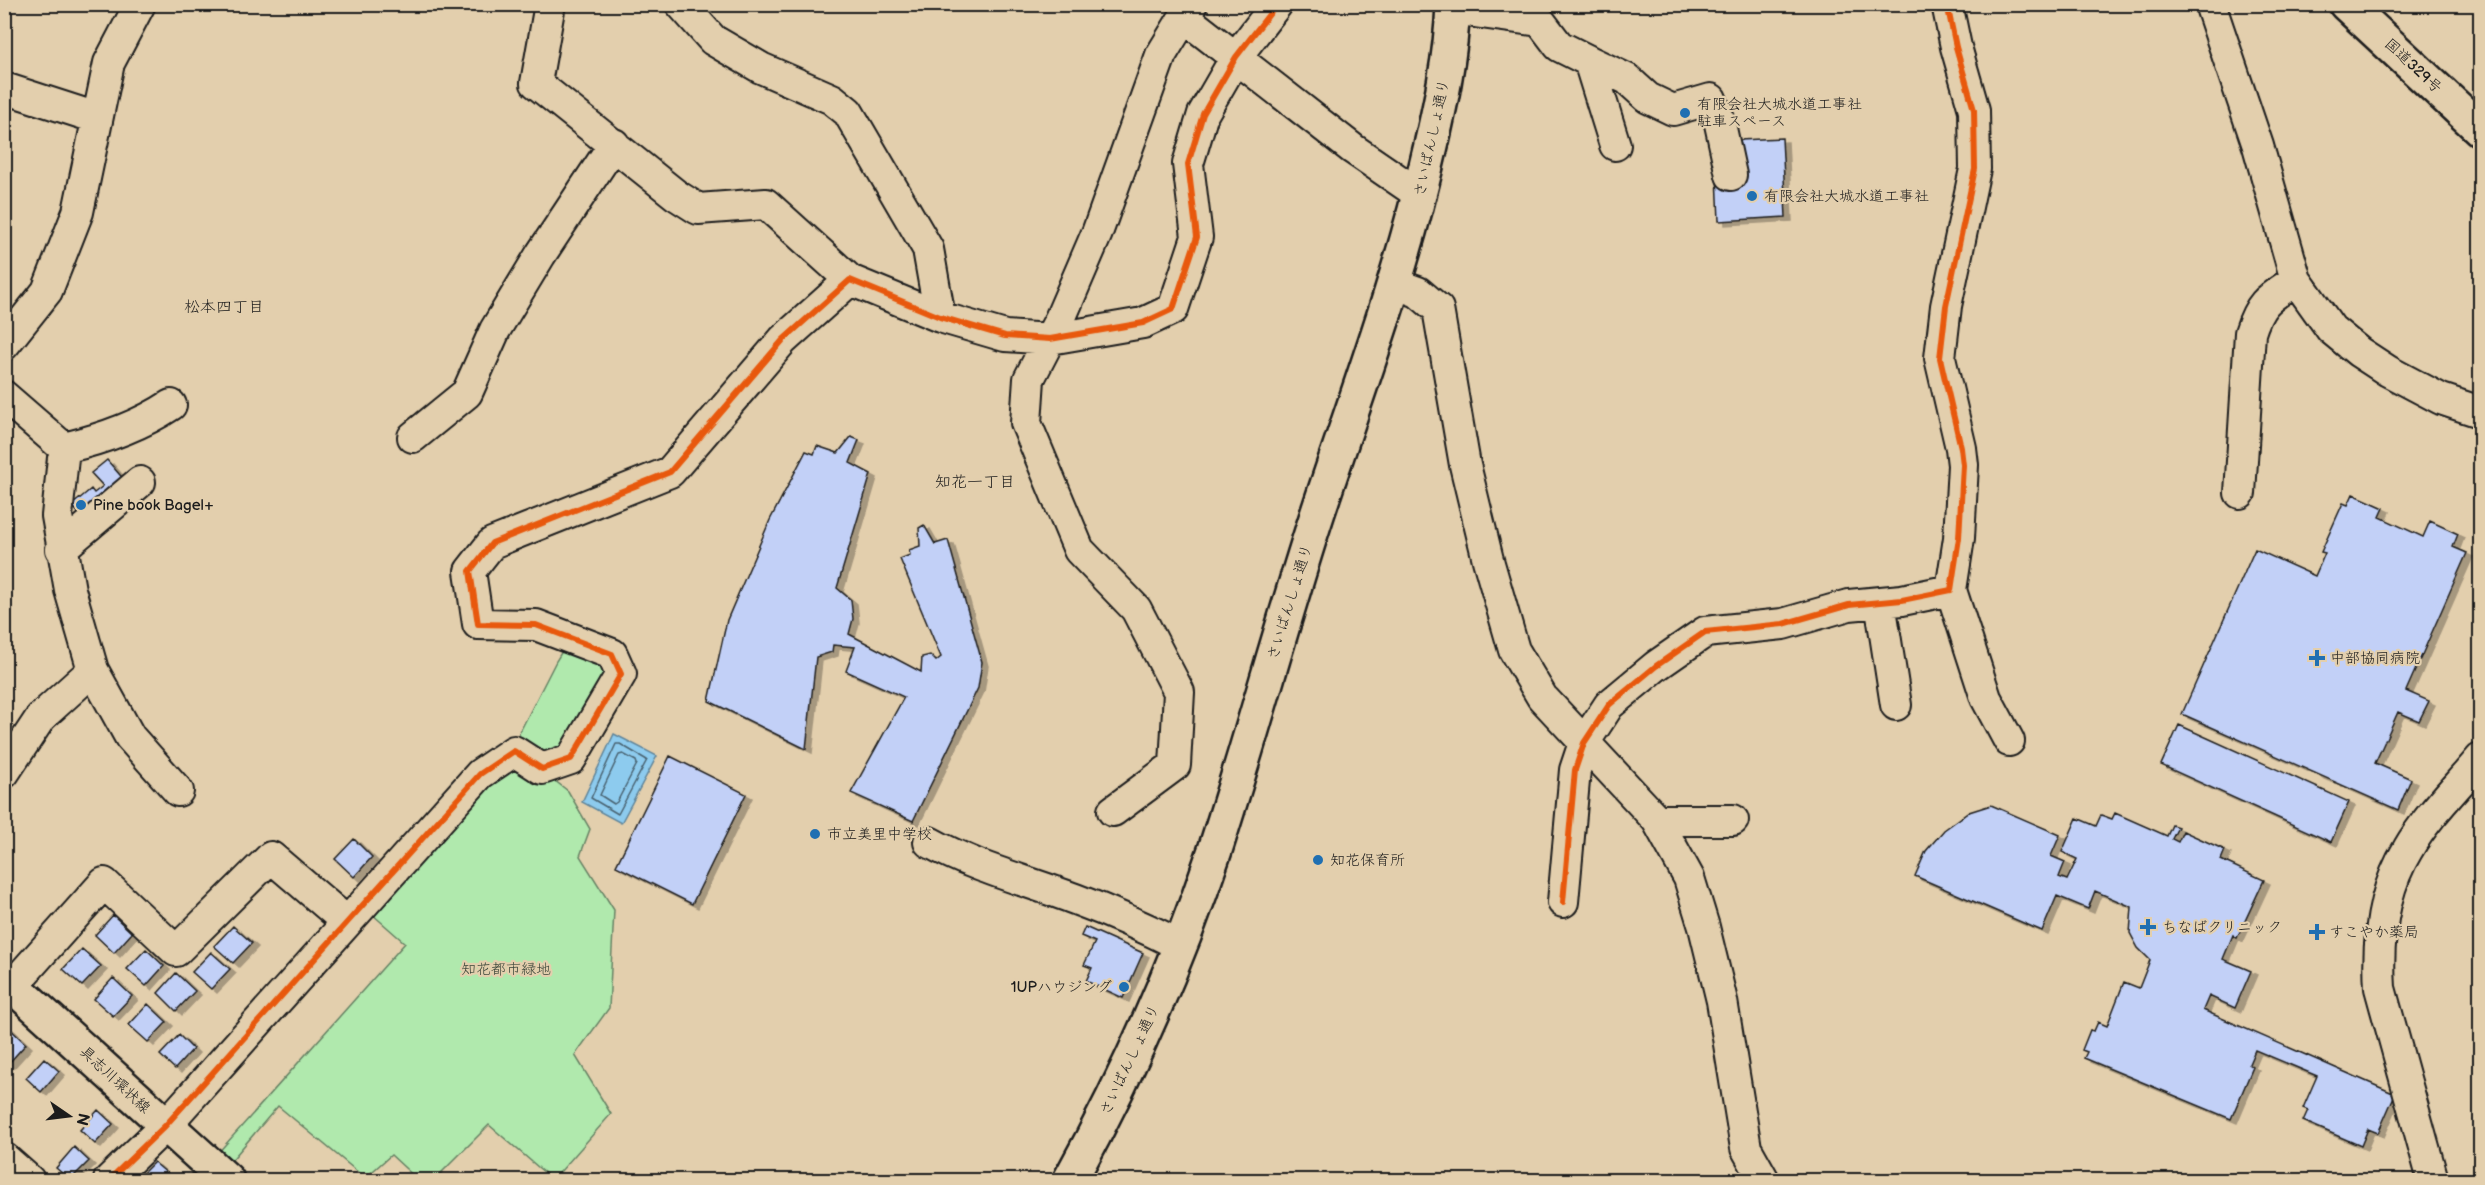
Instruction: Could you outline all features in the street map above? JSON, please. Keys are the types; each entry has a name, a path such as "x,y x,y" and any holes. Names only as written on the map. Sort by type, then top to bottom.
{"main road":[{"name":"国道329号","path":"2346,4 2481,129"},
{"name":"さいばんしょ通り","path":"1070,1180 1128,1069 1180,945 1215,850 1294,588 1396,284 1420,195 1447,69 1453,7"},
{"name":"具志川環状線","path":"8,982 227,1180"}],"street":[{"path":"4,345 47,291 78,212 109,63 140,4"},
{"path":"550,4 536,82 676,195 698,209 766,204 850,280 940,317 1005,336 1050,339 1143,323 1173,309 1197,237 1188,164 1203,114 1236,57 1277,4"},
{"path":"681,4 713,40 761,68 832,99 848,112 928,249 940,317"},
{"path":"1947,4 1956,47 1974,110 1976,147 1975,169 1946,306 1940,358 1963,465 1959,538 1951,590 1986,698 2009,741"},
{"path":"2210,4 2258,146 2296,280 2331,329 2359,352 2388,371 2441,399 2481,412"},
{"path":"1453,7 1540,21 1559,46 1627,79 1648,98 1673,110 1711,99 1719,119 1731,175"},
{"path":"1113,811 1175,765 1179,692 1136,609 1079,550 1026,423 1029,379 1050,339 1097,233 1161,55 1189,11 1244,65 1353,149 1420,195"},
{"path":"1589,61 1615,145"},
{"path":"4,88 97,118"},
{"path":"413,437 466,393 495,330 614,144"},
{"path":"109,1180 165,1126 480,774 514,751 542,769 571,759 621,674 612,654 536,625 478,624 470,571 477,561 492,543 670,472 783,340 850,280"},
{"path":"2240,493 2250,333 2257,311 2272,295 2296,280"},
{"path":"1396,284 1418,292 1438,309 1465,465 1488,560 1514,650 1542,697 1658,820 1689,878 1702,919 1722,1001 1746,1148 1764,1180"},
{"path":"4,396 64,448"},
{"path":"64,448 92,442 134,426 171,405"},
{"path":"64,448 57,516 61,549 93,670 129,737 178,791"},
{"path":"61,549 140,482"},
{"path":"1563,902 1575,770 1584,743 1609,705 1656,666 1705,632 1783,624 1849,605 1902,600 1951,590"},
{"path":"1880,602 1896,705"},
{"path":"4,773 41,717 93,670"},
{"path":"2433,1180 2380,988 2378,960 2381,933 2394,879 2407,850 2426,823 2481,759"},
{"path":"1658,820 1733,820"},
{"path":"929,842 957,858 997,874 1075,899 1180,945"},
{"path":"8,982 104,883 176,951 270,856 347,922"},
{"path":"4,1158 29,1180"}],"green space":[{"path":"570,638 612,654 571,759 508,755 556,661"},
{"name":"知花都市緑地","path":"505,755 541,770 568,791 590,829 580,856 614,910 609,1008 575,1055 611,1114 553,1180 489,1125 434,1180 418,1180 391,1155 365,1178 278,1106 218,1176 208,1164 405,943 364,907"}],"water":[{"path":"614,734 657,756 621,823 582,802"}],"building":[{"name":"有限会社大城水道工事社","path":"1782,138 1786,217 1719,221 1717,176 1742,174 1740,140"},
{"path":"851,437 859,440 850,463 871,474 837,588 851,600 853,619 849,634 921,672 922,657 930,655 936,661 941,657 900,559 910,555 909,550 920,546 919,528 924,525 935,544 948,540 982,662 978,688 913,821 851,793 904,697 846,671 855,647 833,645 832,652 816,657 806,749 709,701 727,620 770,520 806,451 814,454 817,446 838,453"},
{"path":"107,460 126,482 83,519 72,505 91,489 94,493 103,486 91,473"},
{"path":"2353,494 2384,508 2380,517 2423,537 2430,521 2458,534 2453,547 2467,553 2406,691 2429,701 2419,721 2398,712 2375,763 2411,779 2398,810 2182,714 2255,549 2315,576 2325,553 2321,552 2343,503 2348,505"},
{"path":"2179,725 2349,802 2331,842 2161,765"},
{"path":"670,756 746,794 692,904 616,866"},
{"path":"1991,805 2060,835 2051,856 2065,862 2059,877 2067,880 2077,859 2062,852 2077,818 2096,826 2101,815 2112,819 2115,813 2167,836 2172,825 2178,827 2172,839 2178,842 2183,831 2225,850 2221,860 2264,880 2237,938 2233,935 2223,959 2251,971 2235,1008 2209,996 2203,1010 2395,1094 2378,1133 2368,1129 2361,1146 2303,1121 2308,1110 2303,1108 2317,1076 2255,1050 2249,1064 2253,1067 2231,1119 2084,1058 2087,1052 2082,1050 2090,1030 2094,1031 2098,1022 2107,1026 2124,982 2139,988 2150,960 2138,948 2130,933 2132,907 2095,891 2088,909 2057,896 2042,931 1915,876 1926,851 1944,830 1969,812"},
{"path":"354,839 372,857 354,877 335,859"},
{"path":"113,915 132,933 114,953 95,935"},
{"path":"233,926 252,943 233,963 214,946"},
{"path":"1085,927 1143,953 1123,998 1086,981 1092,968 1084,965 1095,942 1081,936"},
{"path":"82,949 101,966 82,986 63,969"},
{"path":"146,949 164,966 146,986 127,969"},
{"path":"211,952 230,969 211,989 192,972"},
{"path":"176,973 195,991 176,1011 158,993"},
{"path":"113,978 132,996 113,1016 94,999"},
{"path":"148,1004 167,1022 148,1042 129,1025"},
{"path":"7,1026 26,1044 8,1064 4,1061 4,1029"},
{"path":"179,1035 193,1049 175,1069 160,1055"},
{"path":"44,1058 59,1071 41,1092 26,1078"},
{"path":"98,1110 113,1124 95,1144 80,1130"},
{"path":"74,1147 89,1161 70,1180 56,1168"},
{"path":"154,1162 169,1175 164,1180 136,1180"}],"cycle path":[{"path":"109,1180 165,1126 480,774 514,751 542,769 571,759 621,674 612,654 536,625 478,624 470,571 492,543 670,472 783,340 850,280 940,317 1005,336 1050,339 1143,323 1173,309 1197,237 1188,164 1203,114 1236,57 1277,4"},
{"path":"1563,902 1575,770 1584,743 1609,705 1656,666 1705,632 1783,624 1849,605 1902,600 1951,590 1959,538 1963,465 1940,358 1946,306 1975,169 1974,110 1956,47 1947,4"}],"place":[{"name":"有限会社大城水道工事社 駐車スペース","path":"1685,113"},
{"name":"有限会社大城水道工事社","path":"1752,196"},
{"name":"Pine book Bagel+","path":"81,505"},
{"name":"中部協同病院","path":"2317,658"},
{"name":"市立美里中学校","path":"815,834"},
{"name":"知花保育所","path":"1318,860"},
{"name":"ちなばクリニック","path":"2148,927"},
{"name":"すこやか薬局","path":"2317,932"},
{"name":"1UPハウジング","path":"1124,987"}],"district":[{"name":"松本四丁目","path":"224,307"},
{"name":"知花一丁目","path":"975,482"}]}
